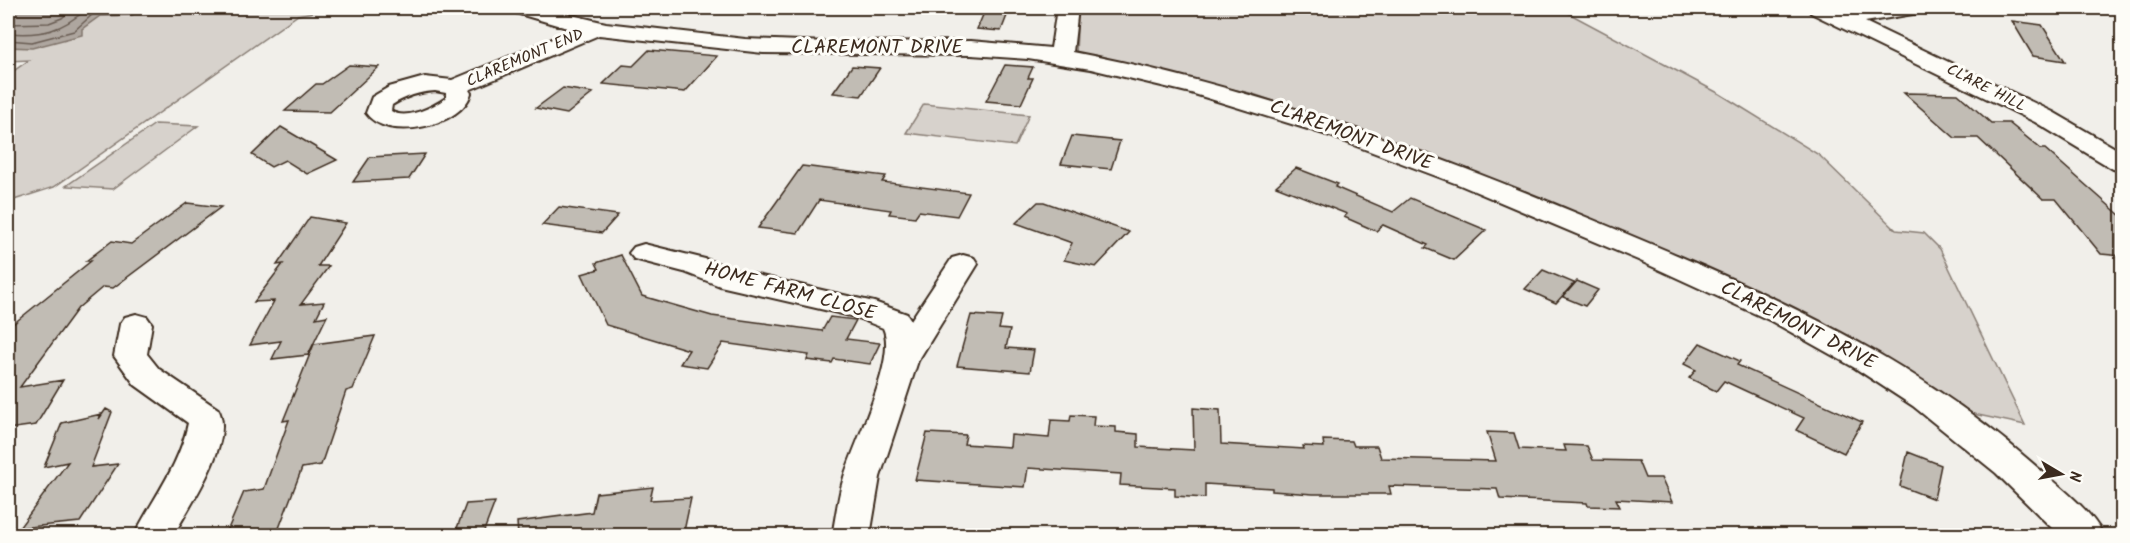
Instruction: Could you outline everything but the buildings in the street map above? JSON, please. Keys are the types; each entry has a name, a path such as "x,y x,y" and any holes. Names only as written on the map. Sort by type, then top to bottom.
{"street":[{"name":"CLAREMONT DRIVE","path":"524,8 575,24 726,45 801,48 950,47 993,49 1061,57 1239,97 1349,132 1623,242 1757,303 1867,360 1969,431 2049,499 2085,536"},
{"path":"1061,57 1068,8"},
{"name":"CLARE HILL","path":"1819,8 2044,117 2122,163"},
{"path":"1845,19 1911,8"},
{"name":"CLAREMONT END","path":"454,88 597,28"},
{"name":"HOME FARM CLOSE","path":"644,253 694,265 731,279 863,309 896,321 904,337 902,361"},
{"name":"HOME FARM CLOSE","path":"851,536 862,477 902,361 963,264"},
{"path":"136,324 130,356 147,377 206,418 201,447 191,471 153,536"}],"shaded area":[{"path":"8,8 334,8 298,15 54,187 8,202 8,75 29,60 8,61"},
{"path":"1078,8 1559,8 1720,94 1819,155 1896,230 1924,233 1940,249 2025,425 1964,412 1478,176 1357,129 1250,93 1076,55"},
{"path":"924,104 1029,115 1015,146 906,133"},
{"path":"155,124 198,126 113,189 66,186"}],"water":[{"path":"8,8 145,8 132,15 100,16 82,29 82,35 32,48 8,47"}]}
